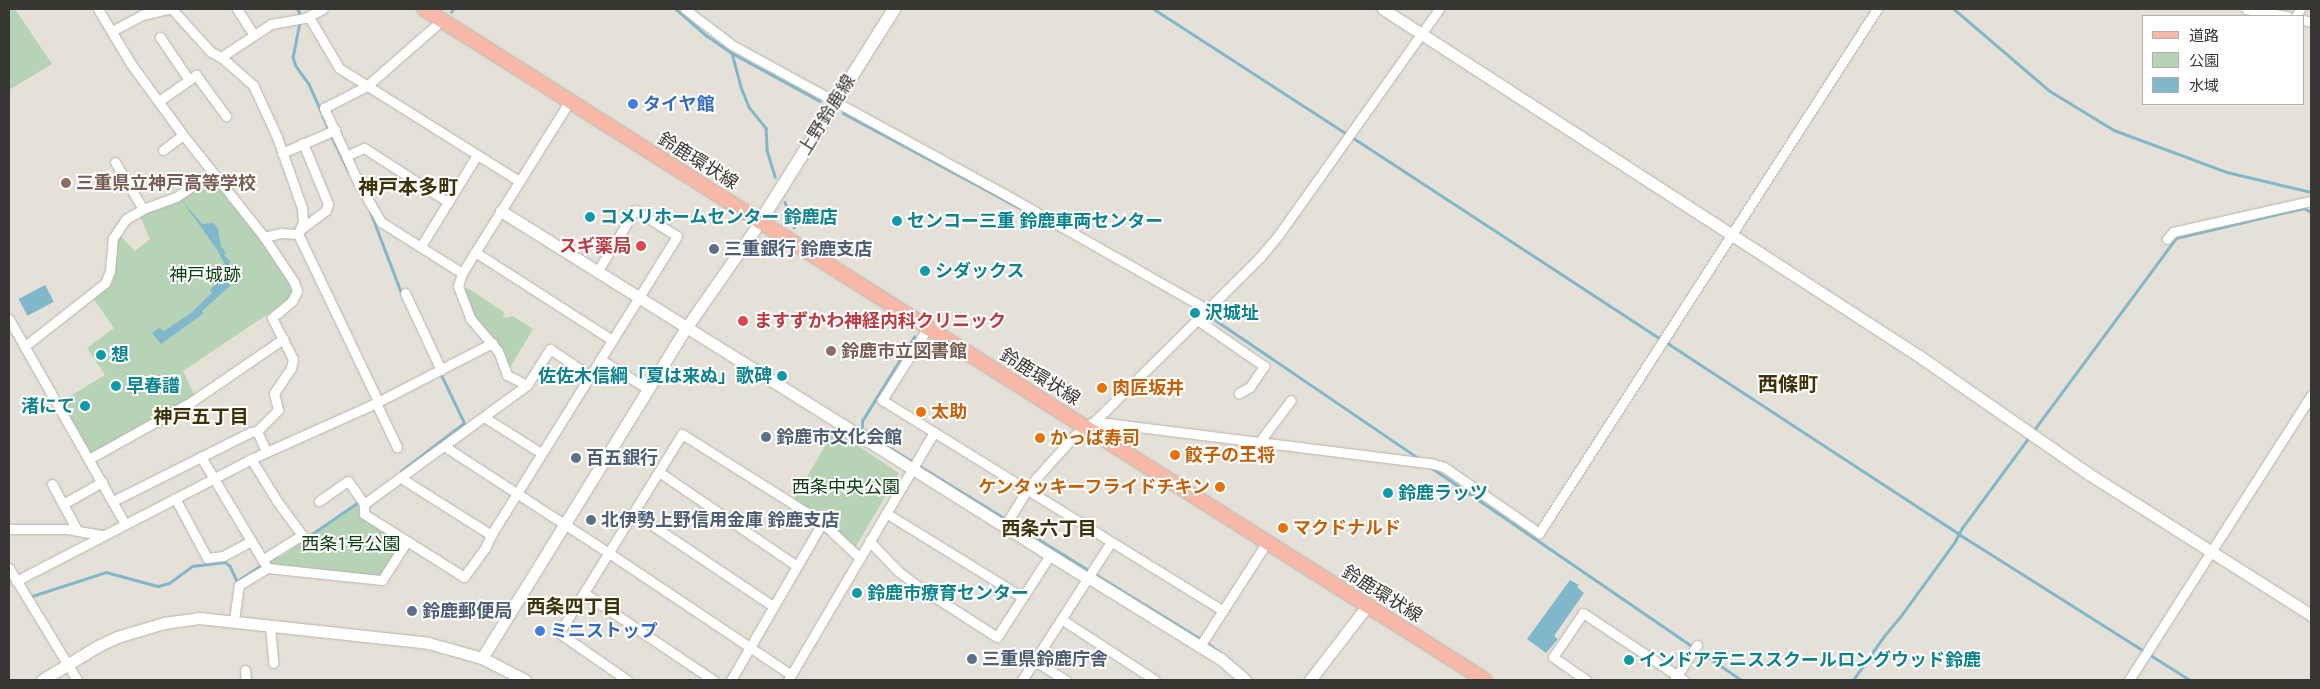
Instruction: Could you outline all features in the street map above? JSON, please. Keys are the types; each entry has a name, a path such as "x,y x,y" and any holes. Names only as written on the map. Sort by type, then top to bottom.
{"main road":[{"name":"鈴鹿環状線","path":"424,9 927,329 1485,680"},
{"name":"上野鈴鹿線","path":"760,222 894,9"}],"street":[{"path":"98,9 131,64 212,173 264,237 294,282 297,291 292,301 272,318 292,354 292,366 274,393 278,410 257,431 251,432 113,501"},
{"path":"112,31 142,15 171,9 211,52 221,57 253,85 282,153 302,208 299,232 397,447"},
{"path":"237,9 254,35"},
{"path":"221,57 271,24 304,18 323,9"},
{"path":"685,9 727,43 1022,204 1202,313 1264,366 1250,387 1239,393"},
{"path":"1383,9 1919,356 2029,434 2311,615"},
{"path":"1005,526 1027,490 1075,435 1087,428 1260,257 1277,237 1439,9"},
{"path":"1087,428 1106,423 1414,461 1444,467 1539,533 1730,234 1877,9"},
{"path":"2246,9 2281,15"},
{"path":"304,18 339,68 519,181"},
{"path":"442,20 367,86 324,108 332,131 381,222 462,273"},
{"path":"160,37 189,80"},
{"path":"159,101 196,75 226,116"},
{"path":"527,385 507,374 504,363 492,343 470,318 458,286 462,273 569,102"},
{"path":"282,153 332,131"},
{"path":"163,150 183,135"},
{"path":"264,237 299,232 326,210 328,204 303,143"},
{"path":"346,156 364,148 448,202"},
{"path":"421,246 477,155"},
{"path":"115,162 143,209"},
{"path":"25,346 105,283 110,271 115,231 126,219 143,209 156,206 176,197 212,173"},
{"path":"2168,239 2173,232 2311,201"},
{"path":"319,501 348,481 361,501 364,514 464,577 485,548 490,535 677,236 635,210 597,272"},
{"path":"501,211 1050,555 1090,574 1202,643 1242,679"},
{"path":"482,658 686,328 760,222"},
{"path":"475,252 612,340"},
{"path":"405,293 439,371"},
{"path":"9,319 125,524"},
{"path":"927,329 882,400 1223,612"},
{"path":"89,459 191,402 283,339"},
{"path":"16,581 266,451 377,402 492,343"},
{"path":"361,501 401,478 527,385 550,349 590,376"},
{"path":"600,359 648,389"},
{"path":"2128,680 2311,396"},
{"path":"1260,441 1291,400"},
{"path":"484,416 542,453"},
{"path":"257,431 266,451"},
{"path":"444,446 750,647 790,678 934,432"},
{"path":"627,680 558,634 682,434 822,524 860,558"},
{"path":"201,457 213,480 265,564"},
{"path":"234,620 239,585 302,535 250,459"},
{"path":"659,472 797,566"},
{"path":"401,478 490,535"},
{"path":"63,504 102,482"},
{"path":"52,484 76,530"},
{"path":"175,498 208,558 223,556 251,541"},
{"path":"634,513 773,606"},
{"path":"886,513 1022,597"},
{"path":"731,680 822,524"},
{"path":"9,529 76,530 102,535"},
{"path":"265,564 382,580 407,541"},
{"path":"869,541 904,576 997,637 1050,555"},
{"path":"1022,680 1111,542"},
{"path":"1202,643 1267,542"},
{"path":"9,568 77,680"},
{"path":"584,593 713,680"},
{"path":"1310,680 1367,606"},
{"path":"1586,680 1553,657 1583,613 1679,679 1695,648"},
{"path":"42,680 98,646 134,630 164,622 199,618 234,620 428,643 482,658 525,680"},
{"path":"1061,619 1155,680"},
{"path":"270,625 274,663"},
{"path":"1035,661 1066,680"},
{"path":"245,670 246,680"}],"green space":[{"path":"9,9 15,9 52,64 9,90"},
{"name":"神戸城跡","path":"210,178 214,178 261,238 294,290 292,298 183,371 195,397 94,454 89,453 60,402 105,375 87,348 114,328 93,298 112,284 118,233 135,251 150,239 139,214 165,206"},
{"path":"461,287 469,289 504,312 503,316 506,318 513,316 533,329 508,371 479,327"},
{"name":"西条中央公園","path":"834,430 899,473 855,548 793,501"},
{"name":"西条1号公園","path":"358,504 360,515 402,543 380,576 270,564"}],"water":[{"path":"180,198 202,224 213,223 218,229 221,246 226,253 224,255 231,262 229,264 241,276 202,311 203,314 161,344 152,333 159,328 164,331 191,313 212,293 210,290 224,276 226,267 218,251"},
{"path":"45,285 54,302 27,316 19,299"},
{"path":"1570,580 1579,585 1577,587 1584,593 1554,636 1558,639 1546,653 1527,639"}],"waterway":[{"path":"298,9 301,17"},
{"path":"676,9 706,35 732,53 820,101"},
{"path":"1154,9 1347,134"},
{"path":"1954,9 2050,91 2114,130 2227,172 2311,192"},
{"path":"300,22 293,57 296,66 309,84 321,111"},
{"path":"732,53 741,87 749,107 766,128 767,150 775,177"},
{"path":"843,113 1044,221"},
{"path":"323,116 329,130"},
{"path":"331,135 348,170"},
{"path":"1352,137 1661,339"},
{"path":"2034,430 2176,238 2304,208 2311,212"},
{"path":"371,213 402,294"},
{"path":"790,216 794,227"},
{"path":"1205,313 1420,459"},
{"path":"867,433 862,428 862,421 914,337"},
{"path":"1666,342 1959,534 2144,651"},
{"path":"401,471 464,423 440,373"},
{"path":"1853,680 2029,437"},
{"path":"876,439 913,462"},
{"path":"918,465 1201,639"},
{"path":"1432,468 1742,680"},
{"path":"303,540 360,501"},
{"path":"267,562 277,556"},
{"path":"29,597 106,572 158,586 169,583 192,566 225,562 230,566 237,581 262,565"},
{"path":"1206,642 1231,661"},
{"path":"2149,654 2190,680"}],"place":[{"name":"タイヤ館","path":"633,104"},
{"name":"三重県立神戸高等学校","path":"66,183"},
{"name":"コメリホームセンター 鈴鹿店","path":"590,217"},
{"name":"センコー三重 鈴鹿車両センター","path":"897,221"},
{"name":"スギ薬局","path":"641,246"},
{"name":"三重銀行 鈴鹿支店","path":"714,249"},
{"name":"シダックス","path":"925,271"},
{"name":"沢城址","path":"1195,313"},
{"name":"ますずかわ神経内科クリニック","path":"743,321"},
{"name":"鈴鹿市立図書館","path":"831,351"},
{"name":"想","path":"101,355"},
{"name":"佐佐木信綱「夏は来ぬ」歌碑","path":"782,376"},
{"name":"早春譜","path":"116,386"},
{"name":"肉匠坂井","path":"1102,388"},
{"name":"渚にて","path":"85,406"},
{"name":"太助","path":"921,412"},
{"name":"鈴鹿市文化会館","path":"766,437"},
{"name":"かっぱ寿司","path":"1040,438"},
{"name":"餃子の王将","path":"1175,455"},
{"name":"百五銀行","path":"576,458"},
{"name":"ケンタッキーフライドチキン","path":"1220,487"},
{"name":"鈴鹿ラッツ","path":"1388,493"},
{"name":"北伊勢上野信用金庫 鈴鹿支店","path":"591,520"},
{"name":"マクドナルド","path":"1283,528"},
{"name":"鈴鹿市療育センター","path":"857,593"},
{"name":"鈴鹿郵便局","path":"412,611"},
{"name":"ミニストップ","path":"540,631"},
{"name":"三重県鈴鹿庁舎","path":"972,659"},
{"name":"インドアテニススクールロングウッド鈴鹿","path":"1629,660"}],"district":[{"name":"神戸本多町","path":"408,187"},
{"name":"西條町","path":"1788,384"},
{"name":"神戸五丁目","path":"201,417"},
{"name":"西条六丁目","path":"1049,529"},
{"name":"西条四丁目","path":"574,607"}]}
